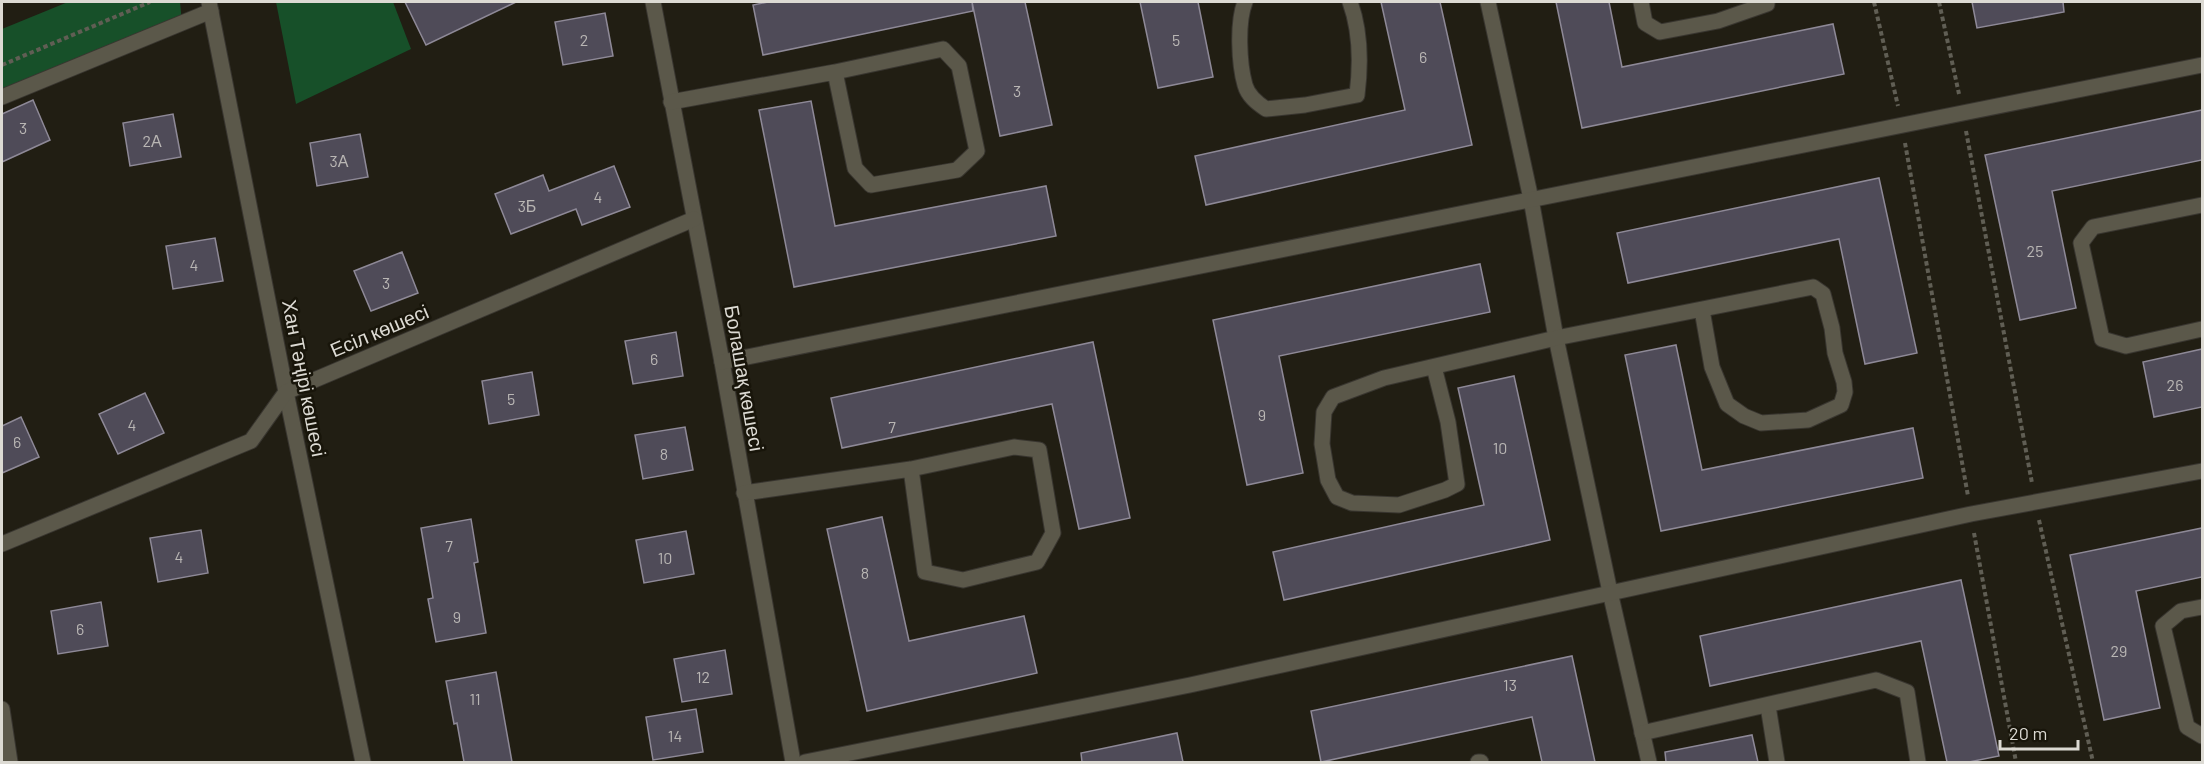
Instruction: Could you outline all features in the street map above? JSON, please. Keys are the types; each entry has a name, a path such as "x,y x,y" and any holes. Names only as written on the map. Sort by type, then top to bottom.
{"street":[{"name":"Болашақ көшесі","path":"652,2 722,362 793,762"},
{"path":"1245,2 1240,15 1245,86 1254,101 1266,110 1357,95 1361,63 1355,16 1350,2"},
{"path":"1488,2 1531,200 1556,338 1648,762"},
{"path":"1641,2 1645,23 1660,32 1718,21 1767,4 1767,2"},
{"path":"2,97 210,6"},
{"name":"Хан Тәңірі көшесі","path":"210,6 286,392 363,762"},
{"path":"671,102 836,72 943,49 959,66 977,151 957,170 871,185 855,168 836,72"},
{"path":"722,362 2202,65"},
{"path":"2202,205 2093,227 2081,243 2102,339 2126,346 2202,329"},
{"name":"Есіл көшесі","path":"286,392 694,219"},
{"path":"1434,367 1448,422 1456,484 1445,490 1399,505 1352,504 1337,497 1328,480 1322,444 1324,412 1333,397 1384,378 1556,338 1813,287 1823,294 1832,328 1835,353 1844,382 1845,392 1841,405 1808,420 1761,423 1744,416 1727,404 1712,367 1702,310"},
{"path":"2,544 251,441 286,392"},
{"path":"744,493 910,469 1014,447 1039,450 1053,533 1037,562 963,580 925,572 910,469"},
{"path":"806,762 847,758 1190,685 1971,514 2202,471"},
{"path":"2202,607 2181,611 2163,626 2187,727 2202,736"},
{"path":"1642,733 1876,680 1907,692 1918,762"},
{"path":"1768,706 1777,762"},
{"path":"2,709 10,762"}],"path":[{"path":"2,65 150,2"},
{"path":"1874,2 1902,125 2016,762"},
{"path":"1939,2 1963,113 2035,502 2092,762"}],"green space":[{"path":"68,2 180,2 182,23 2,97 2,29"},
{"path":"276,2 393,2 411,49 296,104"}],"building":[{"path":"405,2 516,2 426,45"},
{"path":"768,2 972,2 973,11 763,55 753,5"},
{"path":"972,2 1025,2 1052,125 1000,136"},
{"path":"1140,2 1198,2 1213,77 1158,88"},
{"path":"1381,2 1440,2 1472,145 1206,205 1195,156 1405,110"},
{"path":"1556,2 1609,2 1622,67 1833,24 1844,74 1582,128"},
{"path":"1972,2 2063,2 2064,12 1977,28"},
{"path":"605,13 613,56 563,65 555,22"},
{"path":"33,100 50,140 2,162 2,114"},
{"path":"811,101 835,226 1046,186 1056,236 794,287 759,110"},
{"path":"2202,110 2202,160 2052,191 2076,308 2020,320 1985,155"},
{"path":"173,114 181,157 130,166 123,123"},
{"path":"360,134 368,177 317,186 310,143"},
{"path":"614,166 630,207 582,225 576,209 511,234 495,194 543,175 549,191"},
{"path":"1879,178 1917,353 1865,364 1839,239 1628,283 1617,233"},
{"path":"215,238 223,281 173,289 166,246"},
{"path":"402,252 418,293 371,311 354,271"},
{"path":"1480,264 1490,312 1279,356 1303,473 1247,485 1213,320"},
{"path":"676,332 683,376 633,384 625,341"},
{"path":"1093,342 1130,518 1079,529 1052,404 842,448 831,398"},
{"path":"1676,345 1702,470 1913,428 1923,478 1661,531 1625,355"},
{"path":"2202,349 2202,407 2154,417 2143,362"},
{"path":"532,372 539,415 489,424 482,381"},
{"path":"1514,376 1550,540 1284,600 1273,552 1484,505 1458,388"},
{"path":"145,393 164,433 118,454 99,414"},
{"path":"21,417 39,457 2,473 2,426"},
{"path":"685,427 693,470 643,479 635,435"},
{"path":"882,517 909,641 1024,616 1037,673 867,711 827,529"},
{"path":"471,519 478,562 474,563 486,633 436,642 428,599 433,598 421,528"},
{"path":"2202,528 2202,577 2136,591 2160,708 2104,720 2070,555"},
{"path":"201,530 208,573 158,582 150,538"},
{"path":"686,531 694,574 644,583 636,540"},
{"path":"1961,580 1999,756 1969,762 1947,762 1921,641 1710,686 1700,636"},
{"path":"101,602 108,646 58,654 51,611"},
{"path":"725,650 732,694 682,702 674,659"},
{"path":"1572,656 1595,762 1542,762 1532,717 1321,762 1311,711"},
{"path":"496,672 512,762 464,762 446,681"},
{"path":"696,709 703,752 653,760 646,717"},
{"path":"1177,733 1183,762 1082,762 1081,753"},
{"path":"1752,735 1758,762 1666,762 1665,752"}]}
